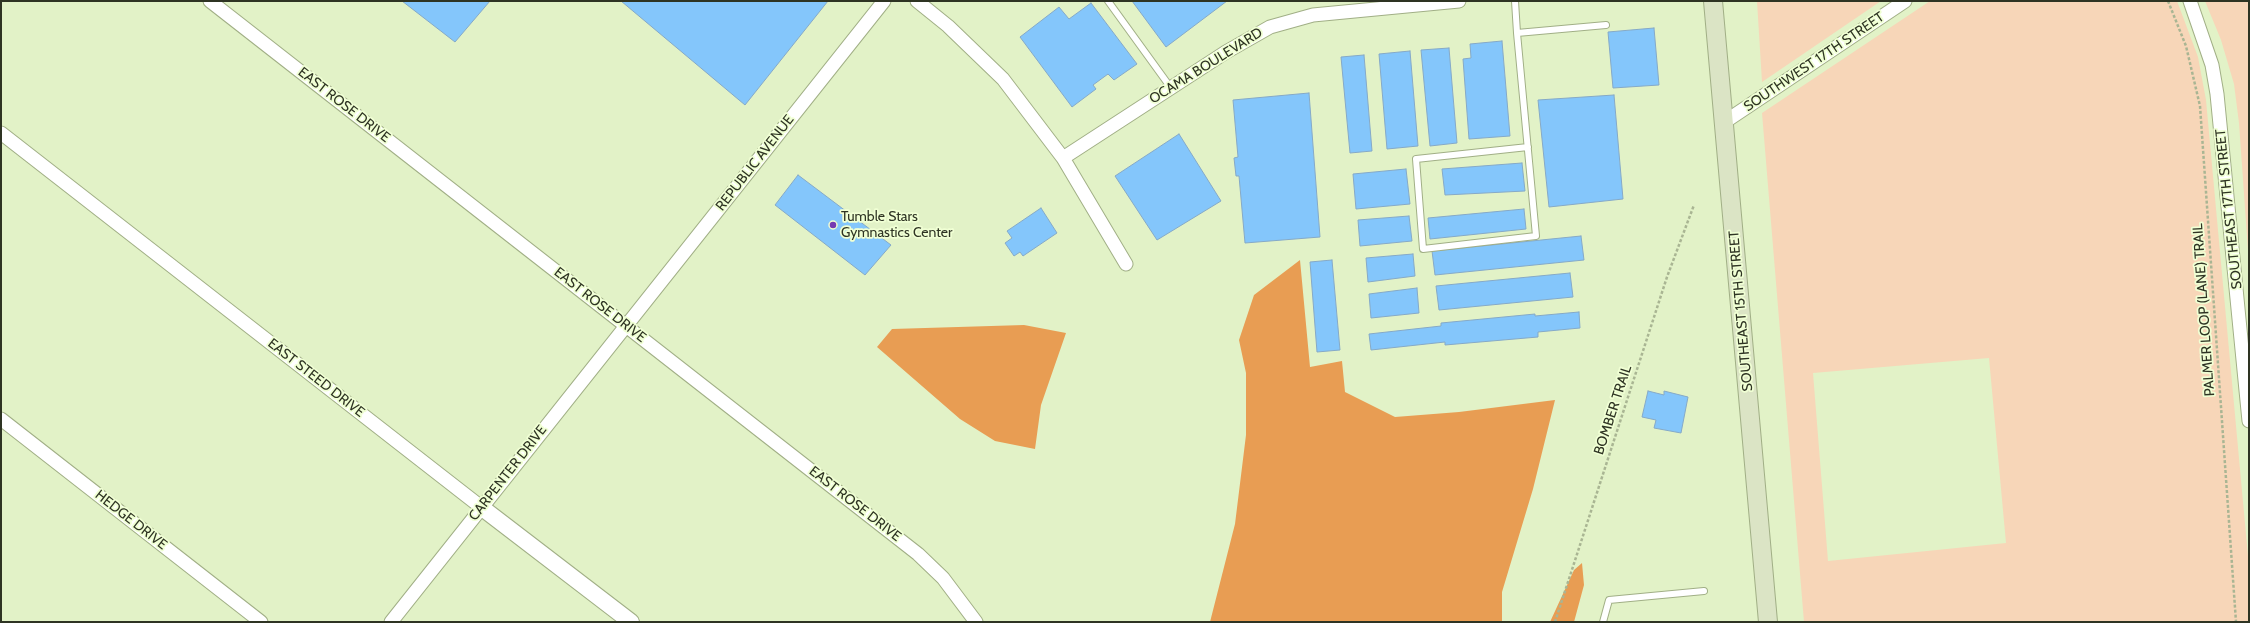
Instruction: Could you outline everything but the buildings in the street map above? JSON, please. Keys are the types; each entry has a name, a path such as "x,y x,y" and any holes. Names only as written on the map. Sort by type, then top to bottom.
{"main road":[{"name":"SOUTHEAST 15TH STREET","path":"1712,1 1768,622"}],"street":[{"name":"EAST ROSE DRIVE","path":"210,1 918,554 943,578 976,622"},
{"name":"REPUBLIC AVENUE","path":"626,325 884,1"},
{"path":"917,1 948,26 1003,79 1063,158 1126,264"},
{"name":"OCAMA BOULEVARD","path":"1063,158 1226,52 1270,27 1313,15 1459,1"},
{"name":"SOUTHWEST 17TH STREET","path":"1723,123 1905,1"},
{"name":"SOUTHEAST 17TH STREET","path":"2190,1 2212,65 2217,94 2249,421"},
{"name":"EAST STEED DRIVE","path":"1,133 631,622"},
{"name":"CARPENTER DRIVE","path":"391,622 626,325"},
{"name":"HEDGE DRIVE","path":"1,419 261,622"}],"lane":[{"path":"1108,1 1171,88"},
{"path":"1515,1 1536,236 1423,249 1416,159 1528,147"},
{"path":"1517,33 1606,25"},
{"path":"1603,622 1609,600 1704,591"}],"path":[{"name":"PALMER LOOP (LANE) TRAIL","path":"2168,1 2186,46 2200,106 2236,622"},
{"name":"BOMBER TRAIL","path":"1555,622 1667,277 1694,204"}],"shaded area":[{"path":"1757,1 1881,1 1762,82"},
{"path":"1930,1 2177,1 2198,57 2206,100 2249,567 2249,622 1804,622 1762,113","holes":["1989,358 2006,543 1828,561 1813,373"]},
{"path":"2205,1 2249,1 2249,265 2239,123 2234,84 2221,40"},
{"path":"1300,260 1310,367 1342,361 1345,392 1395,417 1459,412 1555,400 1533,489 1502,592 1502,622 1210,622 1235,524 1246,435 1246,373 1239,340 1254,295"},
{"path":"1024,325 1066,333 1041,405 1035,449 995,441 960,419 877,347 892,329"},
{"path":"1582,563 1584,585 1574,622 1550,622 1574,570"}],"place":[{"name":"Tumble Stars Gymnastics Center","path":"833,225"}]}
